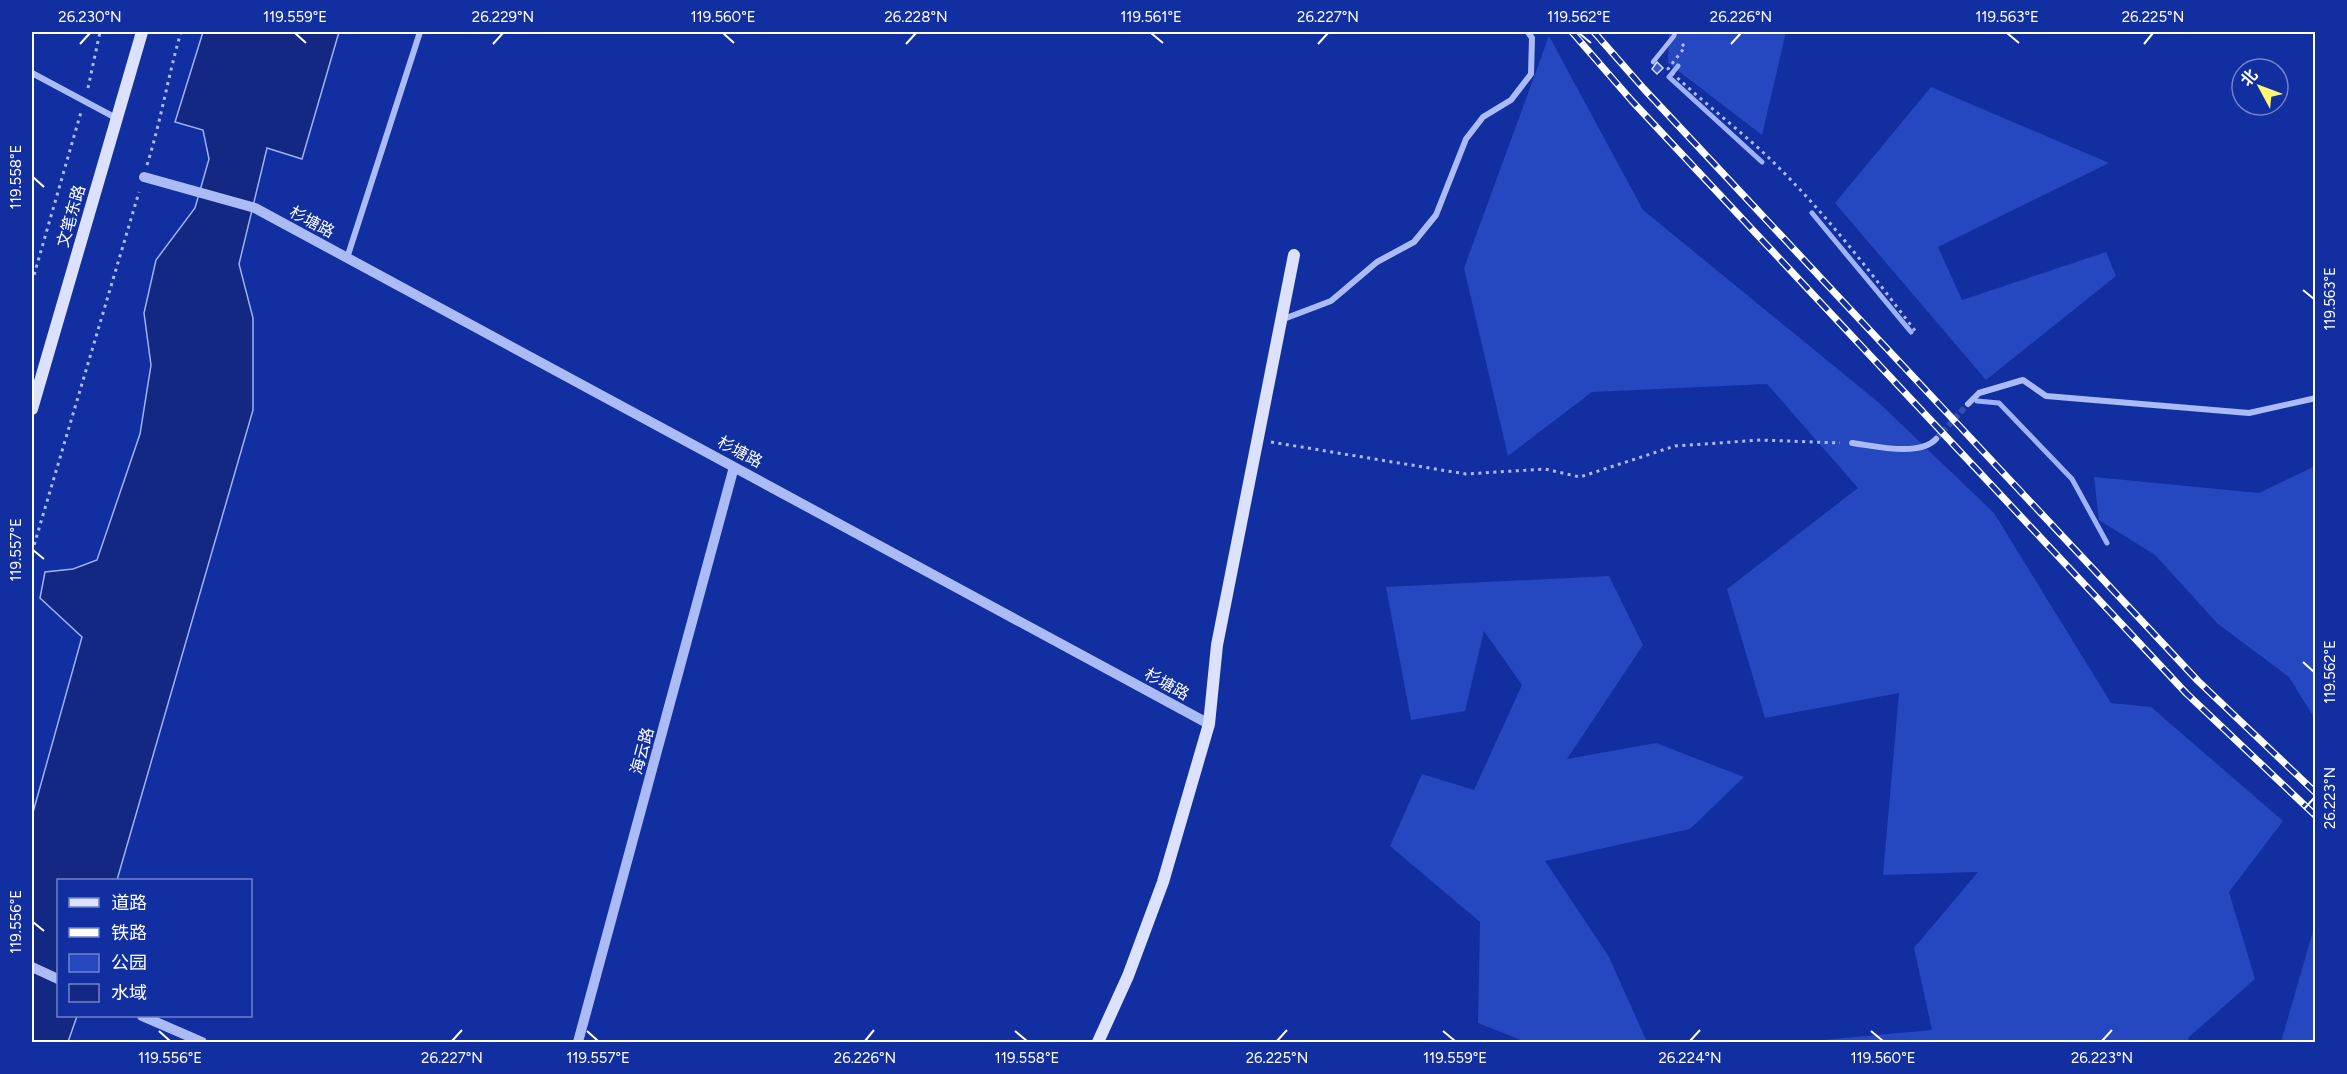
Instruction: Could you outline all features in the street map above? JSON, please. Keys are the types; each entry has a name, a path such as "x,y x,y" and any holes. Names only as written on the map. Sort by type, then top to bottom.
{"main road":[{"name":"文笔东路","path":"32,409 142,32"},
{"path":"1098,1042 1128,976 1163,882 1209,724 1217,645 1294,255"}],"street":[{"path":"347,258 420,32"},
{"path":"1281,320 1331,301 1377,262 1413,242 1436,215 1466,139 1483,117 1512,100 1531,74 1532,38 1528,32"},
{"path":"32,73 116,118"},
{"name":"杉塘路","path":"144,177 255,208 1209,724"},
{"path":"1968,404 1979,393 2023,380 2046,396 2249,412 2316,398"},
{"path":"1851,443 1917,450 1936,439"},
{"name":"海云路","path":"578,1042 734,466"},
{"path":"32,967 57,979"},
{"path":"144,1017 201,1042"}],"lane":[{"path":"1653,62 1674,34"}],"path":[{"path":"32,282 85,101 100,32"},
{"path":"32,552 158,129 181,32"},
{"path":"1674,34 1685,47 1668,69 1767,156 1817,208 1855,252 1917,332"},
{"path":"1257,440 1466,474 1545,469 1580,477 1675,446 1761,440 1851,443"}],"green space":[{"path":"1669,32 1786,32 1762,135 1668,63"},
{"path":"1549,36 1643,210 1878,402 1994,513 2111,703 2151,707 2283,821 2229,892 2255,979 2189,1037 2187,1042 1823,1042 1822,1040 1932,1030 1914,948 1978,872 1883,875 1899,693 1765,718 1727,589 1858,488 1767,384 1592,392 1508,456 1464,268"},
{"path":"1931,87 2109,163 1938,247 1962,300 2106,252 2116,276 1986,380 1835,203"},
{"path":"2315,466 2315,719 2289,677 2218,624 2155,555 2099,520 2094,477 2259,493"},
{"path":"1609,576 1643,645 1567,759 1656,743 1744,777 1690,829 1545,861 1609,957 1647,1042 1526,1042 1478,1023 1480,922 1390,846 1422,774 1474,790 1522,685 1484,631 1465,711 1411,720 1386,587"},
{"path":"2315,924 2315,1042 2281,1042"}],"water":[{"path":"203,32 339,32 302,159 267,148 239,264 253,318 253,410 117,879 57,879 57,1017 77,1017 68,1042 32,1042 32,816 82,637 40,598 45,572 73,569 97,560 140,434 151,365 144,313 156,260 195,208 209,159 203,130 175,122"}],"building":[{"path":"1657,62 1663,68 1657,74 1652,69"}],"waterway":[{"path":"1678,66 1669,77 1762,162"},
{"path":"1812,213 1911,332"},
{"path":"1977,401 1999,403 2072,479 2107,543"}],"tunnel":[{"path":"1936,439 1968,404"}],"railway":[{"path":"1572,32 1632,101 2186,693 2316,816"},
{"path":"1594,32 1644,89 2198,681 2316,793"}]}
